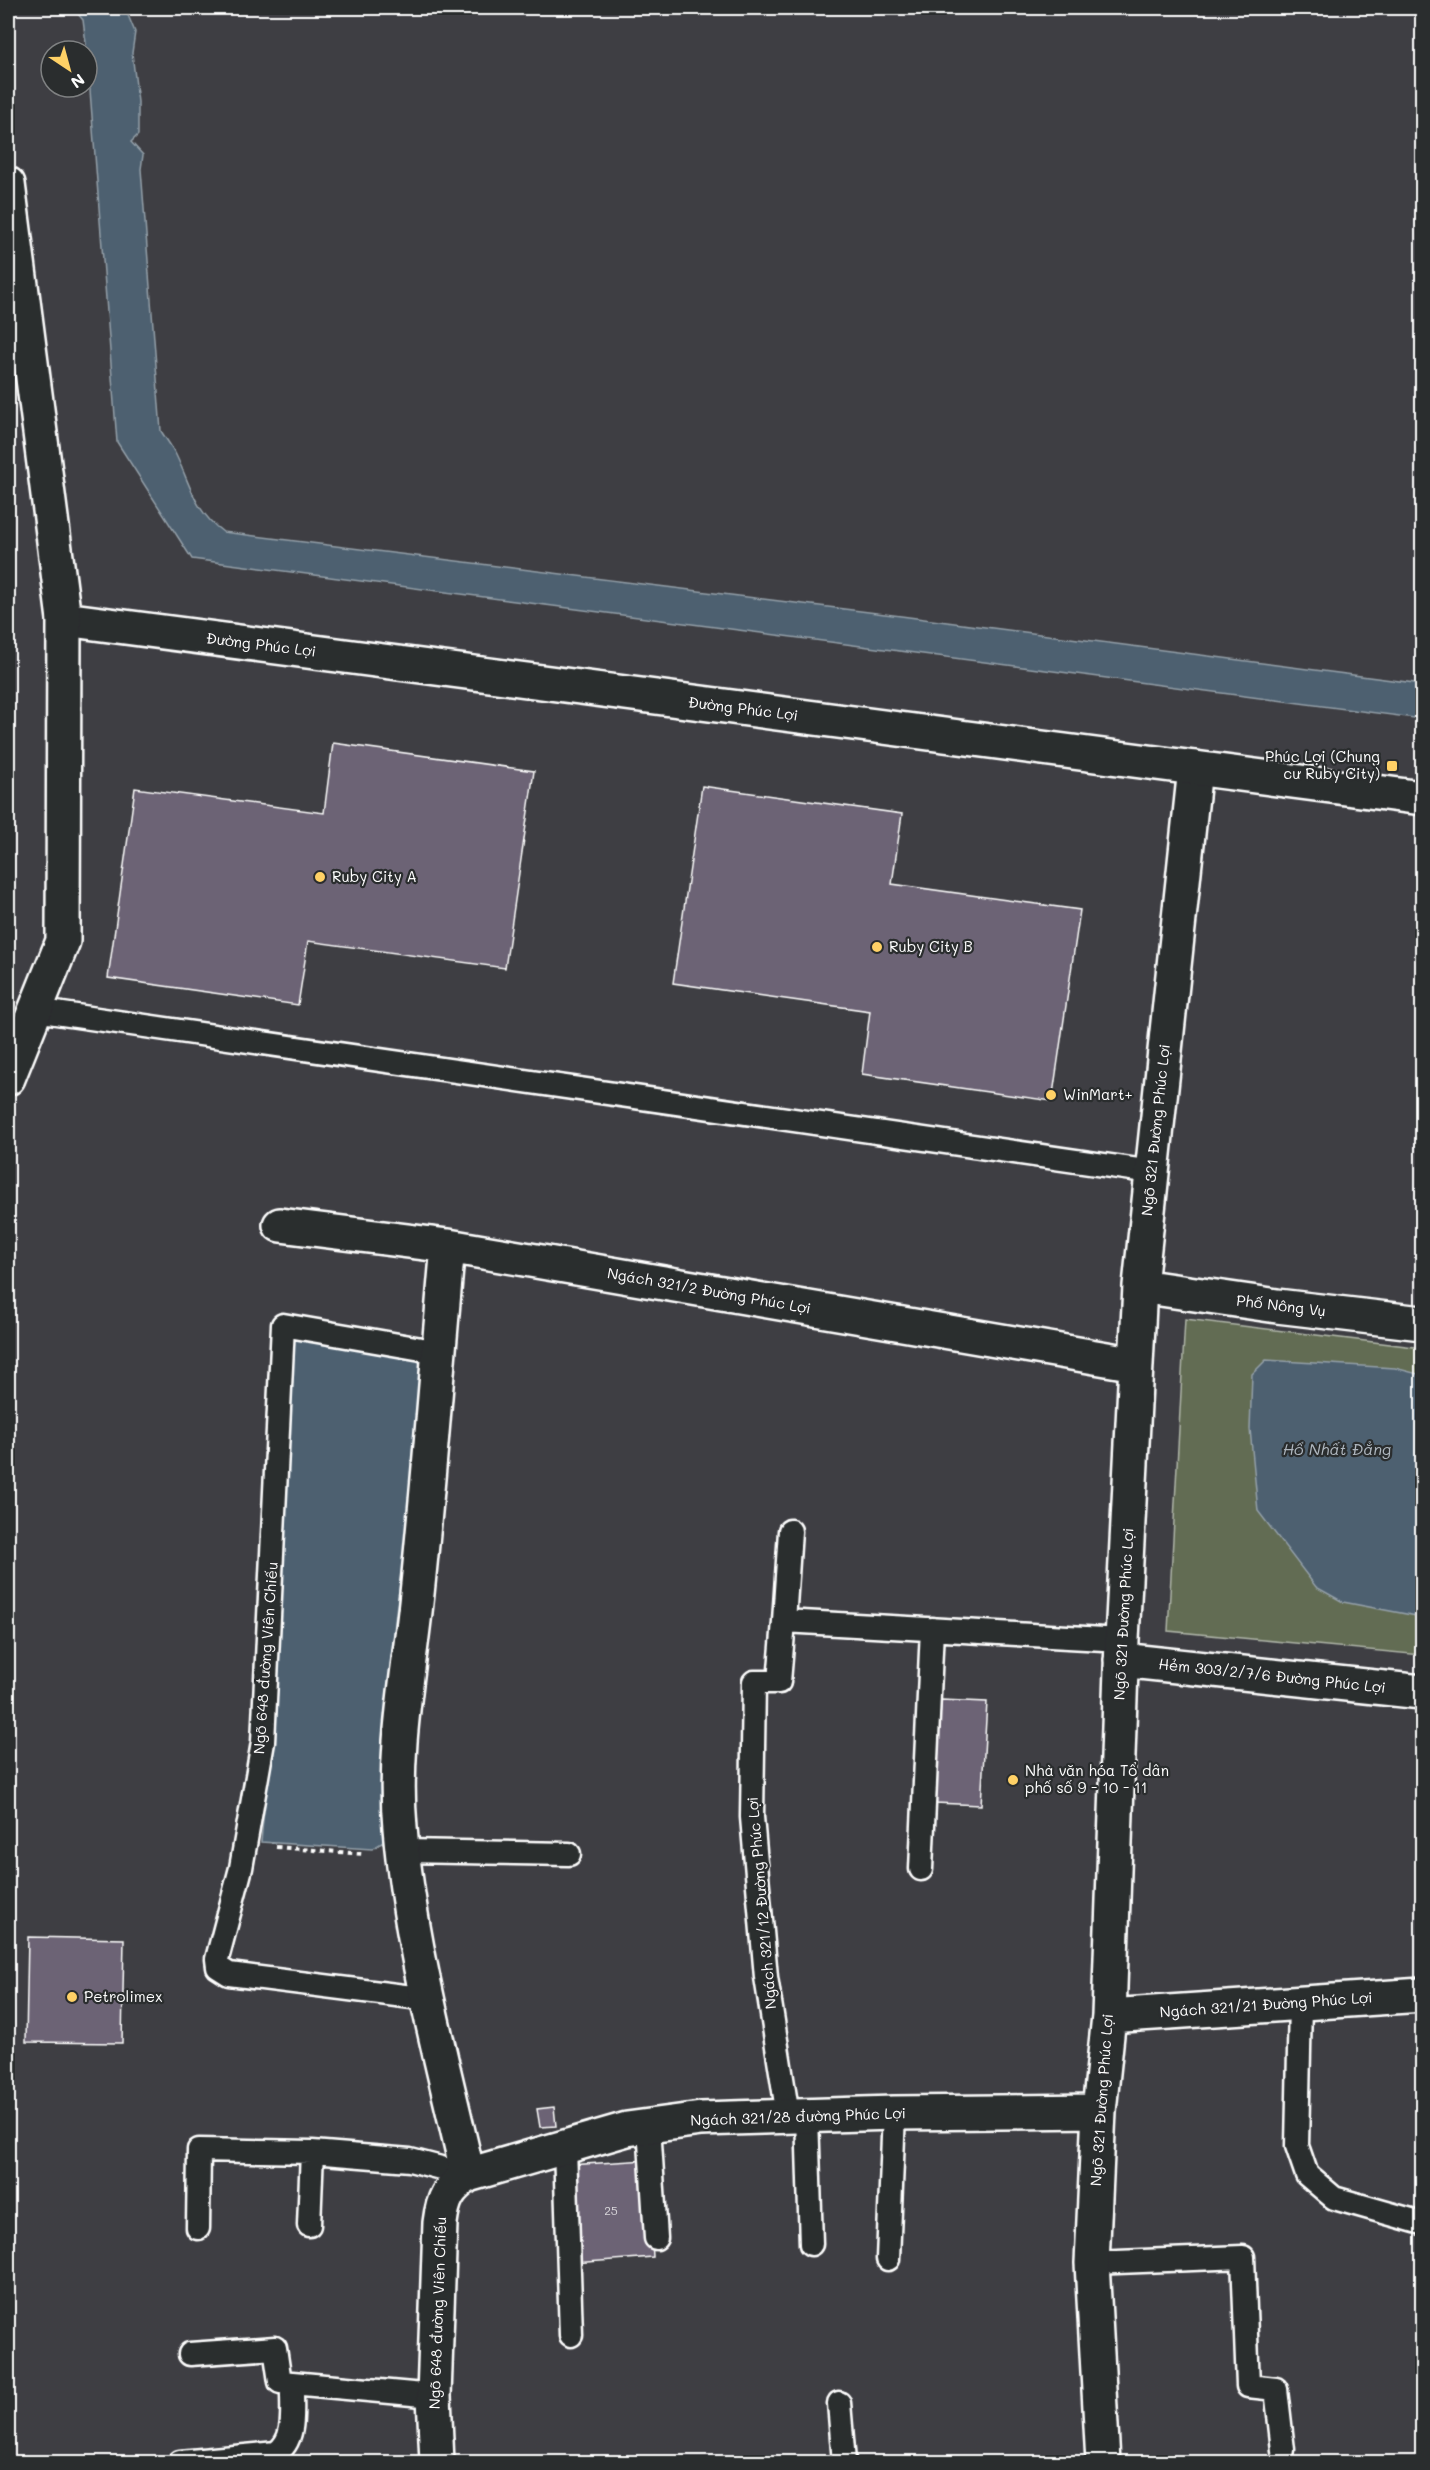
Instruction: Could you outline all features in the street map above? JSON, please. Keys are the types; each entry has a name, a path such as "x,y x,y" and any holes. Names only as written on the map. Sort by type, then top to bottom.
{"street":[{"path":"8,184 64,619 63,941 8,1078"},
{"name":"Đường Phúc Lợi","path":"64,619 1422,798"},
{"name":"Ngõ 321 Đường Phúc Lợi","path":"1103,2463 1092,2263 1099,2110 1109,2016 1121,1650 1140,1286 1195,768"},
{"name":"Ngách 321/2 Đường Phúc Lợi","path":"280,1225 448,1246 1136,1364"},
{"path":"448,1246 416,1603 406,1672 400,1748 399,1827 428,1999 468,2175"},
{"name":"Phố Nông Vụ","path":"1140,1286 1276,1306 1422,1323"},
{"name":"Hẻm 303/2/7/6 Đường Phúc Lợi","path":"1121,1650 1422,1692"},
{"name":"Ngách 321/21 Đường Phúc Lợi","path":"1109,2016 1422,1995"},
{"name":"Ngách 321/28 đường Phúc Lợi","path":"468,2175 627,2129 701,2119 1099,2110"},
{"name":"Ngõ 648 đường Viên Chiếu","path":"437,2463 434,2396 442,2204 452,2186 468,2175"}],"lane":[{"path":"35,1010 1152,1172"},
{"name":"Ngõ 648 đường Viên Chiếu","path":"428,1999 229,1974 218,1967 217,1959 246,1845 265,1714 283,1325 439,1352"},
{"path":"790,1531 784,1621 932,1629 1121,1650"},
{"name":"Ngách 321/12 Đường Phúc Lợi","path":"784,1621 779,1682 754,1682 752,1817 766,1977 798,2116"},
{"path":"921,1869 932,1629"},
{"path":"404,1854 569,1854"},
{"path":"1300,2003 1297,2146 1307,2175 1334,2198 1422,2223"},
{"path":"888,2259 894,2113"},
{"path":"798,2116 811,2244"},
{"path":"649,2127 656,2238"},
{"path":"565,2147 571,2335"},
{"path":"198,2228 199,2150 312,2152 410,2160 468,2175"},
{"path":"309,2225 312,2152"},
{"path":"1092,2263 1243,2257 1248,2386 1276,2389 1283,2450"},
{"path":"190,2354 274,2348 279,2382 434,2396"},
{"path":"180,2463 276,2453 286,2447 291,2435 292,2383"},
{"path":"839,2403 844,2463"}],"path":[{"path":"246,1845 404,1854"}],"green space":[{"path":"1185,1319 1422,1348 1422,1655 1168,1631"}],"water":[{"path":"73,8 125,8 135,32 132,53 138,102 138,135 131,142 143,155 141,169 161,431 176,455 199,506 213,524 223,532 901,616 1422,684 1422,719 192,559 117,442 91,99 99,99 99,39 85,39 83,20"},
{"path":"298,1337 414,1357 423,1367 415,1473 396,1612 385,1718 385,1841 372,1849 261,1842 270,1743 289,1343"},
{"name":"Hồ Nhất Đẳng","path":"1266,1360 1395,1368 1422,1375 1422,1617 1343,1602 1316,1587 1258,1511 1250,1429 1252,1374"}],"building":[{"name":"Ruby City A","path":"333,743 534,771 505,968 308,941 298,1005 108,978 135,788 324,813"},
{"name":"Ruby City B","path":"702,786 902,814 892,884 1080,910 1052,1101 862,1074 870,1011 673,983"},
{"path":"941,1700 987,1702 981,1805 935,1803"},
{"path":"28,1937 124,1939 122,2043 26,2042"},
{"path":"554,2107 556,2126 540,2127 537,2109"},
{"path":"647,2160 653,2257 574,2263 569,2165"}],"place":[{"name":"Phúc Lợi (Chung cư Ruby City)","path":"1392,766"},
{"name":"Ruby City A","path":"320,877"},
{"name":"Ruby City B","path":"877,947"},
{"name":"WinMart+","path":"1051,1095"},
{"name":"Nhà văn hóa Tổ dân phố số 9 - 10 - 11","path":"1013,1780"},
{"name":"Petrolimex","path":"72,1997"}]}
